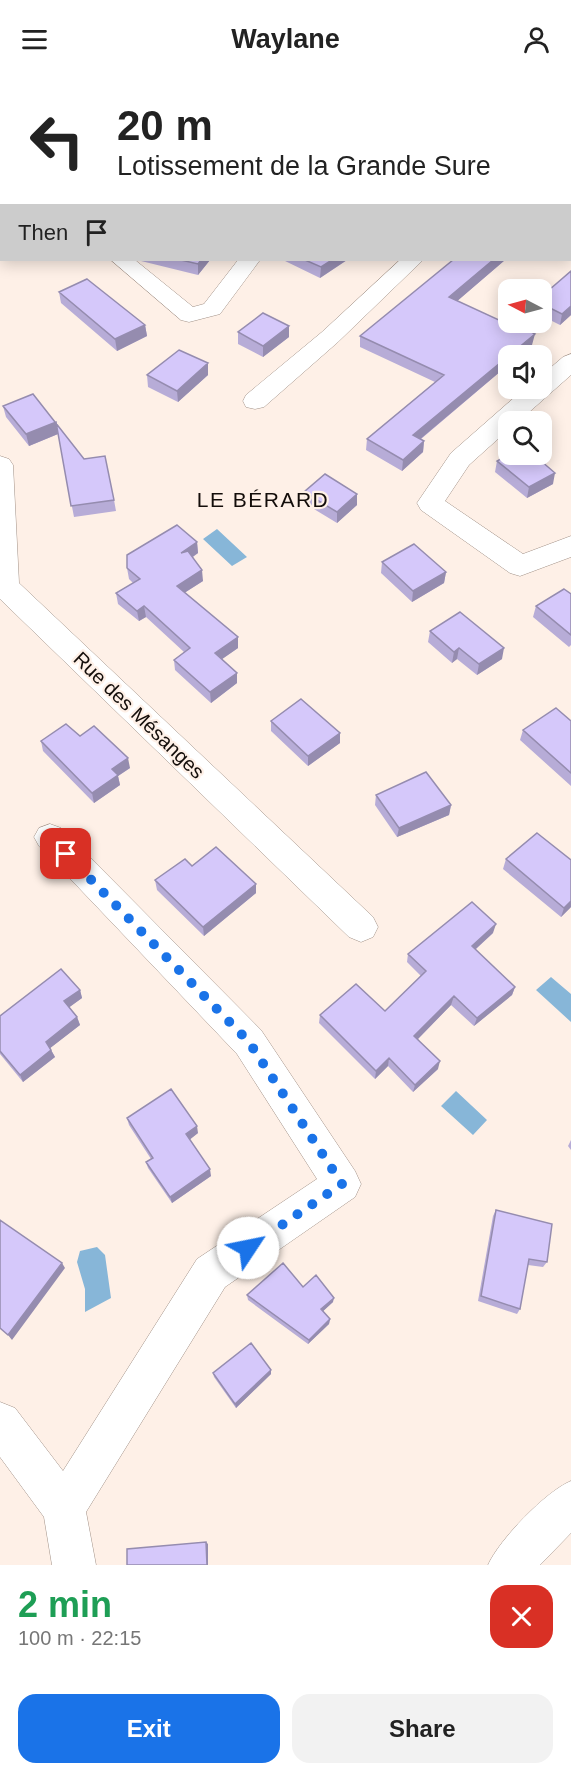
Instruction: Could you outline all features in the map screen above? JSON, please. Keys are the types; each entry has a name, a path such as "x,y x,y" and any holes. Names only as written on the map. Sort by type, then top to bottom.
{"street":[{"path":"123,261 189,315 212,309 248,261"},
{"path":"255,401 330,337 411,261"},
{"path":"552,378 571,362"},
{"path":"528,399 460,459 430,503 520,566 571,546"},
{"name":"Rue des Mésanges","path":"0,465 4,587 361,927"},
{"path":"50,837 249,1042 342,1184 211,1273 64,1508"},
{"path":"0,1423 64,1508 74,1565"},
{"path":"510,1565 571,1502"}],"water":[{"path":"217,529 247,557 232,566 203,539"},
{"path":"551,977 571,994 571,1022 536,990"},
{"path":"456,1091 487,1120 473,1135 441,1106"},
{"path":"97,1247 105,1255 111,1298 85,1312 85,1289 77,1262 80,1251"}],"building":[{"path":"307,261 330,261 321,267"},
{"path":"452,261 492,261 449,297 498,320 498,333 535,334 522,345 498,345 498,365 413,435 424,441 403,460 367,439 444,375 360,336"},
{"path":"571,271 571,306 562,314 552,309 552,287"},
{"path":"87,279 145,325 115,339 59,292"},
{"path":"263,313 289,326 263,346 238,332"},
{"path":"179,350 208,363 177,391 147,375"},
{"path":"33,394 55,422 26,434 3,406"},
{"path":"56,424 84,459 105,456 114,500 71,506"},
{"path":"502,465 546,465 555,473 529,487"},
{"path":"325,474 357,494 337,512 304,492"},
{"path":"177,525 197,542 181,553 188,551 202,570 177,586 238,637 215,653 237,673 210,692 174,660 190,648 144,606 137,611 116,593 140,579 127,568 127,555"},
{"path":"414,544 446,572 413,591 382,562"},
{"path":"564,589 571,594 571,635 536,606"},
{"path":"460,612 504,648 479,664 459,648 454,652 430,631"},
{"path":"301,699 340,733 308,756 271,721"},
{"path":"556,708 571,721 571,773 523,730"},
{"path":"66,724 80,736 94,726 128,758 112,769 118,775 92,793 41,741"},
{"path":"426,772 451,805 399,828 376,795"},
{"path":"537,833 571,860 571,901 564,908 506,859"},
{"path":"216,847 256,884 203,927 155,880 185,859 192,866"},
{"path":"472,902 496,924 472,946 515,987 477,1018 454,996 414,1036 440,1061 415,1085 389,1058 376,1071 320,1015 356,984 385,1011 426,971 408,954"},
{"path":"61,969 80,990 64,1001 77,1017 46,1042 51,1050 20,1075 0,1051 0,1016"},
{"path":"171,1089 197,1126 186,1134 210,1169 170,1197 146,1162 153,1158 127,1118"},
{"path":"496,1210 552,1224 547,1262 529,1259 520,1309 481,1296"},
{"path":"0,1220 62,1263 8,1335 0,1328"},
{"path":"283,1263 303,1287 316,1275 334,1298 321,1309 330,1319 309,1340 247,1295"},
{"path":"251,1343 271,1370 235,1404 213,1373"},
{"path":"206,1542 207,1565 127,1565 127,1549"}],"district":[{"name":"LE BÉRARD","path":"263,499"}],"route":[{"path":"66,854 249,1042 342,1184 248,1248"}]}
